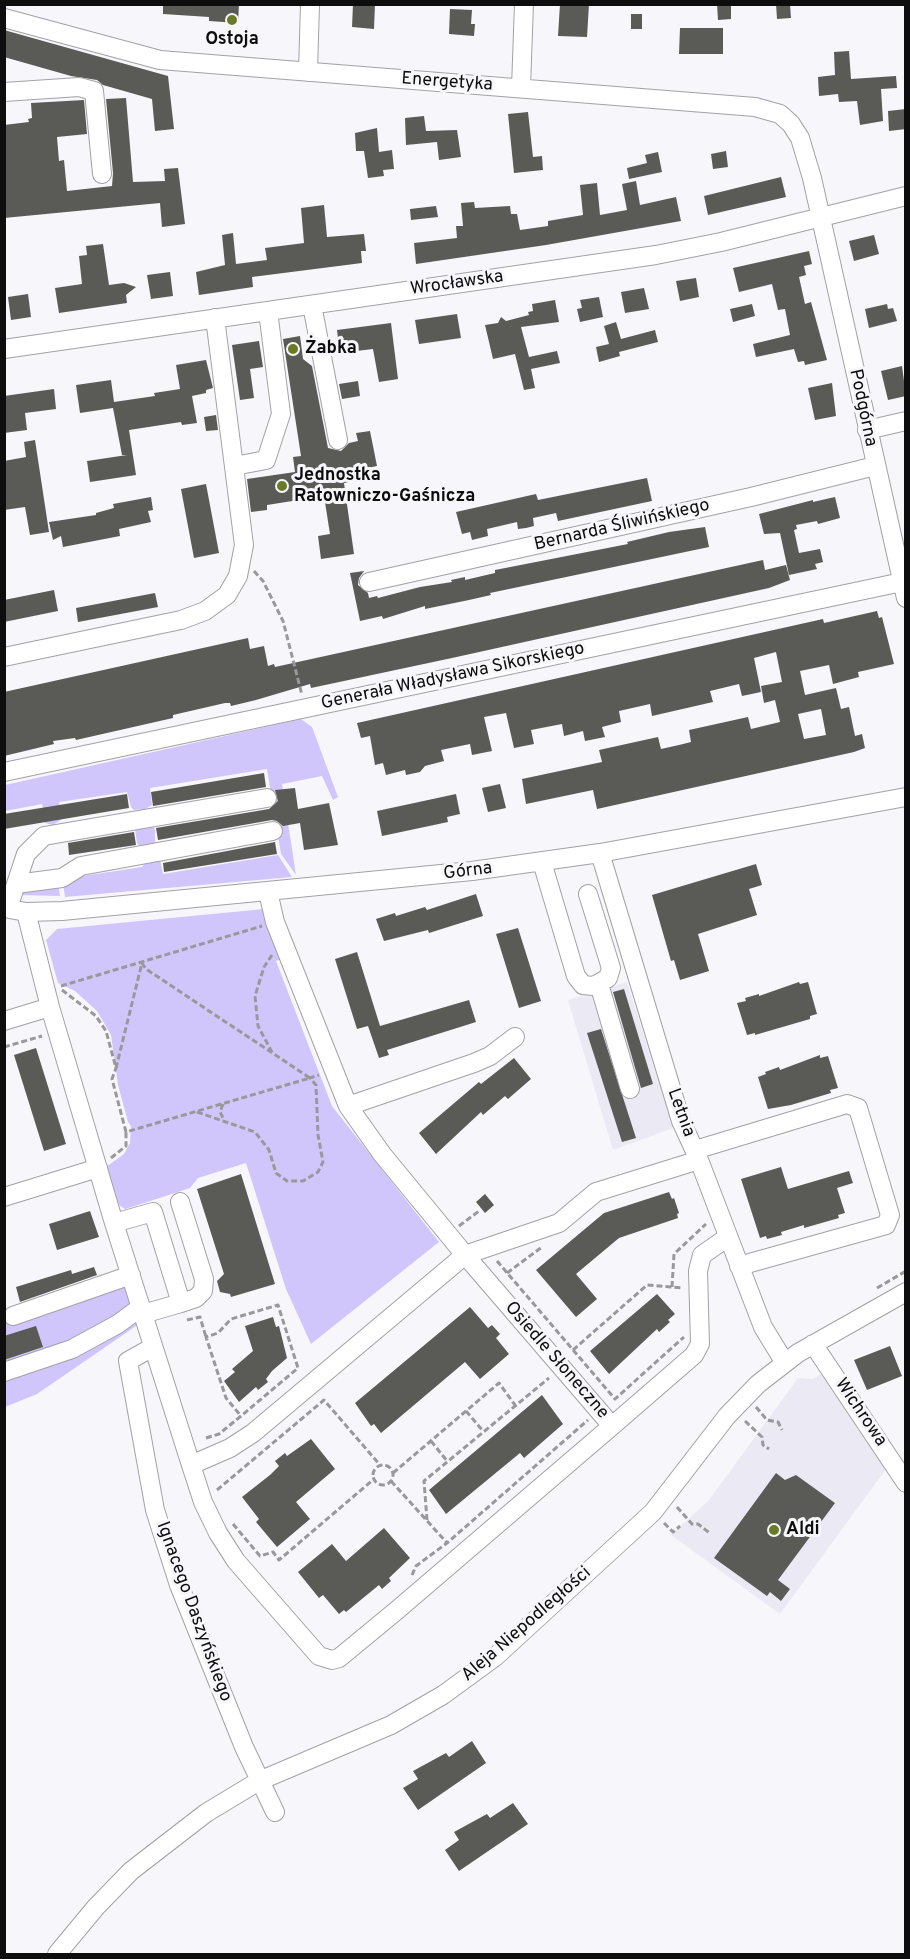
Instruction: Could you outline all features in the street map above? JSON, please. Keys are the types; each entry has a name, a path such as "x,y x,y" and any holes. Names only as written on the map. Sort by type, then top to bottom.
{"street":[{"path":"308,72 310,4"},
{"path":"521,88 524,4"},
{"name":"Energetyka","path":"4,18 160,60 755,106 780,114 791,124 800,138 819,217"},
{"path":"4,92 79,87 93,91 102,174"},
{"name":"Wrocławska","path":"4,349 656,255 906,196"},
{"name":"Podgórna","path":"819,217 904,590"},
{"path":"312,304 338,440"},
{"path":"234,466 266,460 282,414 268,311"},
{"path":"4,657 181,620 205,611 227,596 238,576 244,545 215,318"},
{"path":"867,430 906,421"},
{"name":"Bernarda Śliwińskiego","path":"369,582 751,497 874,466"},
{"name":"Generała Władysława Sikorskiego","path":"4,772 305,708 904,590"},
{"name":"Górna","path":"13,909 268,892 542,862 906,796"},
{"path":"267,798 44,837 26,854 16,884 13,909 50,1007 114,1223 203,1502 218,1533 236,1561 325,1660 339,1658 612,1426"},
{"path":"16,884 62,878 81,866 273,831"},
{"name":"Letnia","path":"600,853 681,1121 697,1155 763,1327 785,1363"},
{"path":"542,862 576,975 583,984 599,984 608,978 611,968 588,894"},
{"name":"Osiedle Słoneczne","path":"268,892 275,922 348,1106 382,1154 471,1252 560,1369 612,1426 694,1355 700,1344 697,1290 702,1255 728,1237"},
{"path":"599,984 630,1089"},
{"path":"4,1021 50,1007"},
{"path":"348,1106 474,1063 490,1056 515,1037"},
{"path":"191,1465 230,1449 253,1433 471,1252 559,1223 596,1192 847,1104 858,1108 890,1215 886,1225 739,1266"},
{"path":"4,1197 98,1168"},
{"path":"4,1372 72,1349 142,1311 196,1298 203,1291 204,1279 180,1202"},
{"path":"114,1223 153,1212 181,1303"},
{"path":"13,1316 131,1275"},
{"name":"Aleja Niepodległości","path":"57,1954 96,1907 143,1860 206,1813 259,1781 391,1725 443,1695 495,1657 653,1512 738,1404 785,1363 813,1344 906,1292"},
{"name":"Wichrowa","path":"813,1344 906,1483"},
{"name":"Ignacego Daszyńskiego","path":"153,1347 128,1361 155,1510 179,1585 259,1781"},
{"path":"259,1781 275,1812"}],"path":[{"path":"243,558 263,581 283,621 305,708"},
{"path":"116,1068 106,1031 96,1016 57,986 275,922"},
{"path":"274,1055 261,1033 255,1011 258,982 269,958 284,945"},
{"path":"98,1168 126,1146 126,1132 112,1079 142,963 146,969 310,1078 316,1085 318,1135 323,1162 318,1172 303,1181 287,1181 276,1173 269,1150 255,1132 195,1112"},
{"path":"252,1040 259,1040 261,1033"},
{"path":"126,1132 310,1078 333,1069"},
{"path":"225,1103 220,1112 225,1121"},
{"path":"454,1231 479,1211"},
{"path":"672,1287 674,1254 710,1220"},
{"path":"507,1273 542,1246"},
{"path":"471,1252 492,1255 615,1400 690,1333"},
{"path":"869,1295 884,1282 906,1271"},
{"path":"573,1350 647,1285 686,1288"},
{"path":"206,1337 218,1333 231,1319 278,1305 298,1368 219,1434 206,1438"},
{"path":"180,1322 200,1317 226,1398 241,1416"},
{"path":"427,1520 424,1481 560,1369"},
{"path":"391,1481 393,1473 498,1383 516,1405"},
{"path":"210,1496 324,1400 380,1466"},
{"path":"756,1402 759,1412 767,1420 778,1422 782,1430"},
{"path":"408,1584 416,1566 447,1543 598,1410"},
{"path":"466,1411 483,1431"},
{"path":"737,1421 745,1421 762,1437 763,1445 769,1449"},
{"path":"431,1441 447,1461"},
{"path":"231,1522 260,1556 273,1552 279,1560 374,1479 374,1471 380,1466 387,1465 393,1473"},
{"path":"374,1479 380,1484 391,1481"},
{"path":"391,1481 447,1543 458,1559"},
{"path":"677,1507 692,1524 698,1524 711,1534"},
{"path":"659,1523 664,1523 674,1532 680,1526"}],"shaded area":[{"path":"301,719 312,727 338,797 333,800 322,776 282,784 296,875 281,854 267,769 150,788 152,805 145,809 134,810 127,792 59,802 62,819 53,825 45,823 42,804 5,811 5,785"},
{"path":"152,826 155,829 155,844 140,846 137,843 135,828"},
{"path":"278,855 292,877 65,897 63,883 76,877 142,867 147,861 160,859 163,874"},
{"path":"58,883 60,896 18,895 21,890"},
{"path":"264,909 285,958 276,961 332,1106 439,1242 311,1344 286,1289 246,1163 198,1178 190,1188 125,1209 119,1205 106,1167 124,1154 130,1143 131,1126 118,1085 111,1035 97,1011 75,991 58,983 46,940 57,929"},
{"path":"627,982 673,1128 613,1150 568,1000"},
{"path":"125,1285 139,1324 37,1394 5,1407 5,1318"},
{"path":"821,1374 886,1469 780,1614 671,1535 709,1500 798,1378 813,1379"}],"building":[{"path":"163,4 239,4 238,23 209,21 209,17 163,14"},
{"path":"353,4 375,4 374,29 352,27"},
{"path":"560,4 589,4 587,37 558,36"},
{"path":"717,4 731,4 731,19 718,20"},
{"path":"776,4 790,4 791,18 777,19"},
{"path":"450,9 472,10 471,24 475,24 474,36 449,34"},
{"path":"631,14 642,14 642,29 631,29"},
{"path":"680,28 723,28 723,54 679,54"},
{"path":"4,30 168,76 174,129 155,131 152,99 103,85 97,80 71,76 4,57"},
{"path":"849,51 851,79 896,76 897,88 881,89 883,121 860,125 857,101 839,102 838,94 819,96 818,77 835,75 834,52"},
{"path":"126,98 133,182 165,181 164,169 178,168 185,224 162,227 160,203 4,218 4,125 29,122 28,119 32,118 31,103 84,100 87,134 57,137 59,161 64,160 67,191 112,186 113,173 106,99"},
{"path":"906,109 906,129 889,131 888,111"},
{"path":"528,112 533,157 542,156 543,170 514,173 508,114"},
{"path":"424,116 426,131 457,130 461,157 439,160 437,142 406,145 405,118"},
{"path":"377,128 379,152 392,150 394,169 383,170 384,176 368,178 364,151 356,151 355,133"},
{"path":"726,151 728,167 713,169 711,154"},
{"path":"658,152 662,172 629,179 627,168 647,163 645,155"},
{"path":"781,177 786,197 708,215 704,196"},
{"path":"636,181 640,205 676,197 681,221 546,245 416,264 414,243 457,238 456,226 463,226 461,203 474,202 475,208 510,206 511,214 517,214 520,230 548,226 548,221 583,215 580,185 597,183 600,215 627,210 622,184"},
{"path":"324,205 327,237 364,234 366,251 361,251 362,263 252,277 253,287 199,295 196,272 225,265 222,235 233,233 236,264 267,260 265,248 304,243 301,208"},
{"path":"436,206 438,217 411,220 410,209"},
{"path":"874,235 879,254 854,261 849,241"},
{"path":"103,244 109,285 124,283 136,287 126,295 127,303 59,313 55,288 82,284 79,256 87,255 86,246"},
{"path":"809,251 812,264 804,266 806,275 799,277 805,304 811,302 827,360 805,365 804,361 798,362 794,349 756,357 753,344 790,335 785,309 778,310 772,284 739,292 733,268"},
{"path":"170,272 173,296 151,299 147,275"},
{"path":"696,278 699,297 680,301 676,281"},
{"path":"644,288 649,309 625,313 621,292"},
{"path":"28,294 31,317 11,320 8,297"},
{"path":"599,297 603,317 580,322 577,309 582,308 580,300"},
{"path":"555,300 559,322 521,327 529,357 557,351 560,363 531,369 535,388 524,390 515,354 493,359 485,325 498,323 501,317 506,321 529,315 528,312 533,311 532,304"},
{"path":"752,304 755,316 733,322 730,309"},
{"path":"887,304 888,309 893,308 897,321 869,328 865,309"},
{"path":"457,314 461,338 419,344 415,320"},
{"path":"616,322 621,339 655,330 658,342 619,352 620,356 599,362 596,347 609,344 604,326"},
{"path":"391,323 398,379 379,382 373,349 348,352 347,347 339,348 337,330"},
{"path":"300,336 303,359 312,366 328,448 341,451 349,443 358,441 356,433 370,431 377,466 358,470 360,480 344,483 354,554 321,559 318,536 330,534 324,496 267,505 267,510 251,512 247,479 295,472 293,457 301,456 283,339"},
{"path":"259,341 263,367 250,369 254,398 240,400 232,345"},
{"path":"206,360 213,388 206,390 206,393 192,396 197,423 182,425 181,422 129,430 136,475 90,482 87,461 127,455 122,455 113,408 80,413 76,385 111,380 114,402 155,396 154,393 180,389 176,365"},
{"path":"902,366 906,396 888,400 881,371"},
{"path":"358,381 360,396 342,399 339,384"},
{"path":"832,383 836,416 815,420 808,388"},
{"path":"54,389 56,409 25,413 27,430 4,433 4,396"},
{"path":"216,415 218,430 206,431 204,417"},
{"path":"35,440 49,532 30,535 25,507 4,510 4,461 26,457 24,442"},
{"path":"647,478 652,501 558,521 556,513 533,518 534,526 526,528 518,529 517,522 487,529 488,536 472,540 470,532 462,534 456,512 536,494 538,500"},
{"path":"206,484 219,553 194,558 181,489"},
{"path":"151,497 153,510 148,511 151,522 119,529 120,536 63,547 61,536 53,540 49,522 96,515 96,513 114,508 113,504"},
{"path":"835,497 840,518 818,524 817,521 796,525 797,529 794,530 799,553 820,549 823,562 815,564 817,569 789,575 780,533 764,534 759,514 813,500 813,502"},
{"path":"705,527 709,547 490,593 491,595 469,600 425,609 425,606 383,619 382,616 360,621 350,573 364,571 359,578 358,585 368,593 369,598 377,596 378,598 420,587 452,582 451,580 465,577 465,580 495,573 495,570 628,544 627,542 669,532"},
{"path":"763,560 765,570 786,565 790,580 769,588 452,658 311,688 310,684 231,706 230,703 225,703 173,715 173,718 76,740 75,738 53,741 54,744 4,756 4,692 248,638 250,649 264,646 268,666 274,664 275,667"},
{"path":"54,590 58,611 4,622 4,600"},
{"path":"155,593 158,607 78,622 76,608"},
{"path":"877,611 879,618 882,617 894,664 858,672 859,677 833,684 829,665 800,671 805,695 836,688 841,709 849,707 855,736 862,734 865,748 597,809 593,790 526,804 522,779 602,762 599,750 658,737 661,749 691,742 689,730 748,717 751,729 780,722 775,700 764,703 761,686 782,682 776,652 754,658 761,692 742,696 739,684 710,691 713,702 652,716 650,704 619,711 621,722 602,727 605,737 585,741 583,731 564,736 562,724 531,730 534,744 514,748 506,713 484,717 492,751 472,755 470,744 441,750 444,761 425,766 420,772 406,775 405,770 386,775 383,763 375,765 370,736 361,738 357,723 823,619 824,623","holes":["821,709 826,735 804,739 798,714"]},
{"path":"264,773 266,787 153,806 151,792"},
{"path":"500,784 506,808 488,812 482,788"},
{"path":"295,788 298,809 329,803 338,845 304,850 300,823 283,826 272,820 158,840 156,828 269,809 278,801 275,790"},
{"path":"127,794 129,808 4,829 4,814"},
{"path":"456,794 460,814 447,817 448,822 382,836 377,811"},
{"path":"134,832 136,845 69,855 68,843"},
{"path":"275,842 277,854 164,872 163,863"},
{"path":"756,864 762,885 749,889 757,915 698,934 709,971 680,980 674,960 671,961 652,895"},
{"path":"476,894 483,916 429,933 428,930 384,941 376,919 395,913 396,916 425,907 427,910"},
{"path":"518,928 541,1001 519,1008 496,934"},
{"path":"357,952 380,1026 469,1000 476,1022 387,1050 389,1055 379,1058 368,1026 357,1029 335,959"},
{"path":"799,982 800,984 808,982 817,1014 810,1016 810,1019 755,1035 755,1033 747,1035 737,1003 746,1001 745,998 759,994 759,996"},
{"path":"624,989 653,1084 641,1088 613,992"},
{"path":"601,1029 636,1138 622,1142 587,1033"},
{"path":"36,1048 66,1144 44,1151 14,1055"},
{"path":"820,1055 820,1058 828,1056 838,1088 830,1090 831,1093 791,1105 768,1109 758,1077 779,1067 780,1070"},
{"path":"514,1058 531,1079 508,1099 505,1096 483,1115 481,1112 436,1154 419,1133 479,1082 481,1084"},
{"path":"781,1167 788,1189 849,1171 853,1183 837,1188 845,1213 838,1215 839,1218 781,1232 782,1235 767,1239 766,1236 760,1238 741,1179"},
{"path":"241,1174 275,1284 231,1297 230,1294 220,1292 217,1281 224,1274 197,1189"},
{"path":"669,1192 672,1199 674,1198 679,1213 678,1218 619,1238 576,1274 597,1299 576,1317 536,1270 604,1213"},
{"path":"485,1194 494,1205 485,1213 476,1202"},
{"path":"90,1211 99,1237 57,1250 49,1224"},
{"path":"94,1267 97,1275 20,1302 16,1287 71,1270 72,1274"},
{"path":"657,1294 675,1314 659,1332 657,1329 609,1374 590,1351"},
{"path":"470,1307 488,1328 492,1325 500,1334 496,1338 509,1354 480,1379 465,1362 381,1433 374,1424 371,1426 355,1403"},
{"path":"273,1317 276,1327 279,1326 287,1358 272,1371 266,1379 268,1382 258,1390 256,1387 239,1402 224,1381 235,1372 232,1369 253,1351 245,1326"},
{"path":"36,1326 43,1347 4,1360 4,1336"},
{"path":"890,1346 902,1376 867,1390 854,1360"},
{"path":"542,1395 563,1424 524,1458 520,1453 446,1514 429,1490"},
{"path":"311,1439 335,1469 296,1502 310,1519 277,1547 256,1522 259,1519 242,1497 279,1466 275,1461 285,1453 287,1456"},
{"name":"Aldi","path":"776,1473 785,1480 796,1475 835,1503 778,1580 790,1589 781,1601 770,1592 767,1596 714,1558"},
{"path":"384,1528 410,1558 389,1578 391,1581 382,1589 379,1585 346,1612 344,1610 339,1614 323,1595 319,1598 298,1572 332,1544 346,1561"},
{"path":"472,1741 486,1763 418,1810 403,1788 418,1779 413,1771 446,1753 449,1757"},
{"path":"513,1803 528,1824 459,1871 445,1850 459,1840 454,1832 487,1814 490,1818"}],"place":[{"name":"Ostoja","path":"232,20"},
{"name":"Żabka","path":"293,349"},
{"name":"Jednostka Ratowniczo-Gaśnicza","path":"282,486"},
{"name":"Aldi","path":"774,1530"}]}
